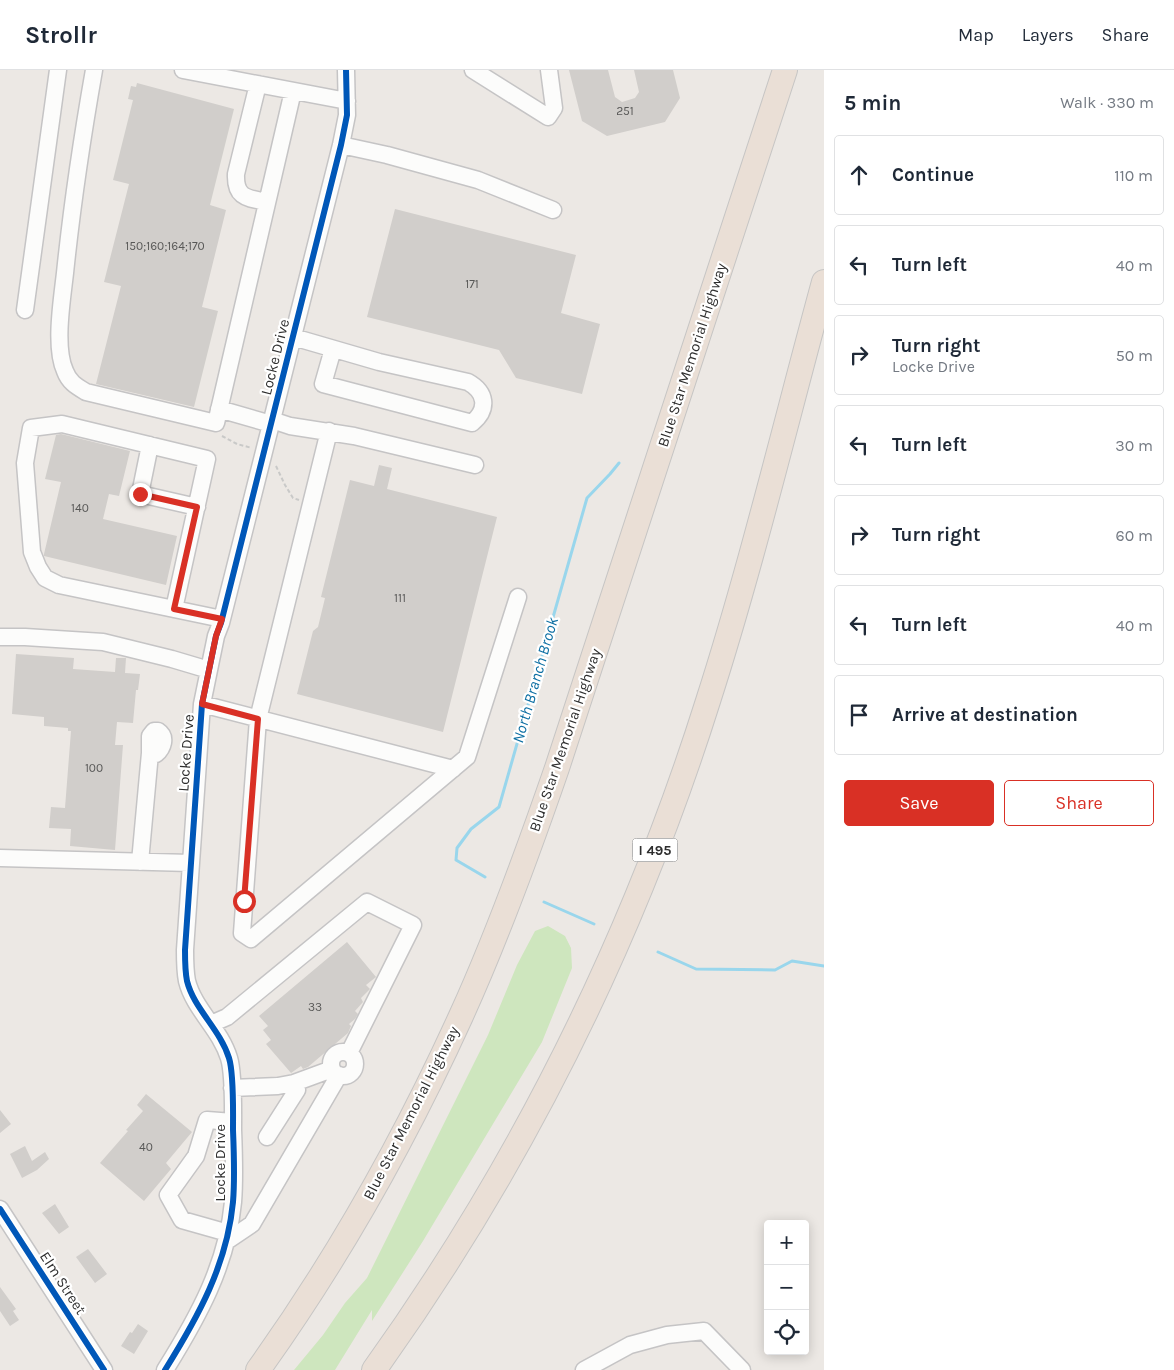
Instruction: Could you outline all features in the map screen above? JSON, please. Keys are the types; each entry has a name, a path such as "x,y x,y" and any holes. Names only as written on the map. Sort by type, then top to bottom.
{"highway":[{"name":"Blue Star Memorial Highway","path":"258,1370 319,1278 386,1164 438,1066 494,940 526,857 557,768 785,70"},
{"name":"I 495","path":"374,1370 471,1222 529,1124 580,1027 622,934 683,775 719,667 824,282"}],"street":[{"path":"26,310 58,70"},
{"path":"94,70 71,212 61,306 59,350 64,371 73,384 86,392 218,416 271,422 329,432 475,465"},
{"path":"183,70 348,101"},
{"name":"Locke Drive","path":"165,1370 203,1305 215,1280 227,1237 233,1204 233,1122 229,1058 221,1039 192,994 187,981 185,950 202,704 216,636 222,619 341,144 348,101 346,70"},
{"path":"473,70 548,117 554,108 549,70"},
{"path":"258,84 235,183 243,196 267,202"},
{"path":"218,416 293,91"},
{"path":"341,144 478,180 553,210"},
{"path":"293,337 380,362 468,382 477,387 482,393 482,411 472,423 323,384 332,349"},
{"path":"174,609 207,459 62,424 31,428 25,463 32,552 45,578 59,585 174,609 222,619"},
{"path":"329,432 258,719 242,933 250,939 467,758 518,597"},
{"path":"150,445 140,494 197,507"},
{"path":"0,637 25,636 103,642 209,670"},
{"path":"202,704 453,769"},
{"path":"140,862 150,753"},
{"path":"0,858 191,864"},
{"path":"211,1024 227,1016 367,902 413,925 349,1053 341,1052 334,1056 331,1064 335,1072"},
{"path":"232,1088 278,1086 335,1072"},
{"path":"233,1122 206,1120 196,1156 168,1195 182,1220 227,1237 252,1224 335,1072"},
{"path":"267,1137 297,1090 294,1083"},
{"name":"Elm Street","path":"0,1209 104,1370"},
{"path":"584,1370 630,1345 667,1335 704,1331 738,1369"}],"path":[{"path":"218,416 216,428 223,436 236,444 252,448"},
{"path":"276,466 293,498"}],"green space":[{"path":"548,926 565,936 571,948 572,968 542,1042 423,1241 372,1321 372,1310 335,1370 294,1370 323,1335 345,1303 367,1278 488,1035 517,965 535,931"}],"building":[{"path":"569,70 608,70 615,97 622,102 635,98 639,92 634,70 673,70 680,98 665,122 607,136 582,121"},
{"path":"137,83 234,109 210,205 226,210 202,307 218,311 194,407 96,384 121,286 104,282 129,184 113,180 133,100 128,99 131,86 136,87"},
{"path":"395,209 576,255 561,313 600,324 582,394 516,378 499,350 367,317"},
{"path":"61,434 130,451 119,496 109,494 103,519 177,536 166,585 44,556 61,482 45,479 56,435"},
{"path":"379,465 392,468 387,489 497,517 443,732 297,694 313,631 318,627 325,598 321,597 350,480 374,486"},
{"path":"16,654 74,658 73,669 115,672 116,658 126,658 125,673 140,674 138,690 136,690 133,723 117,722 115,745 123,745 115,850 70,846 71,829 49,828 51,807 65,808 71,731 68,731 68,728 44,726 44,717 12,714"},
{"path":"347,942 376,977 366,985 370,989 361,998 363,1002 355,1011 358,1014 349,1024 351,1026 348,1033 308,1067 303,1069 301,1066 291,1073 266,1044 271,1040 263,1030 268,1026 259,1016"},
{"path":"146,1094 192,1132 166,1163 171,1169 144,1201 100,1163 143,1111 137,1105"},
{"path":"0,1110 11,1124 0,1133"},
{"path":"25,1146 32,1161 45,1152 49,1159 37,1170 22,1178 10,1154"},
{"path":"55,1204 69,1227 59,1234 42,1213"},
{"path":"88,1249 107,1274 95,1283 76,1257"},
{"path":"0,1287 16,1309 13,1311 19,1320 10,1326 0,1311"},
{"path":"138,1324 148,1331 134,1354 121,1346"}],"waterway":[{"name":"North Branch Brook","path":"485,877 456,860 457,848 471,829 499,807 587,498 619,463"},
{"name":"North Branch Brook","path":"544,902 594,924"},
{"name":"North Branch Brook","path":"658,952 696,969 775,970 792,961 824,966"}],"cycle path":[{"path":"165,1370 189,1330 218,1269 230,1225 234,1193 231,1065 220,1038 190,991 185,969 202,704 216,636 221,623 341,145 347,115 346,70"},
{"path":"0,1209 104,1370"}],"route":[{"path":"140,494 197,507 174,609 222,619 216,636 202,704 258,719 244,901"}]}
